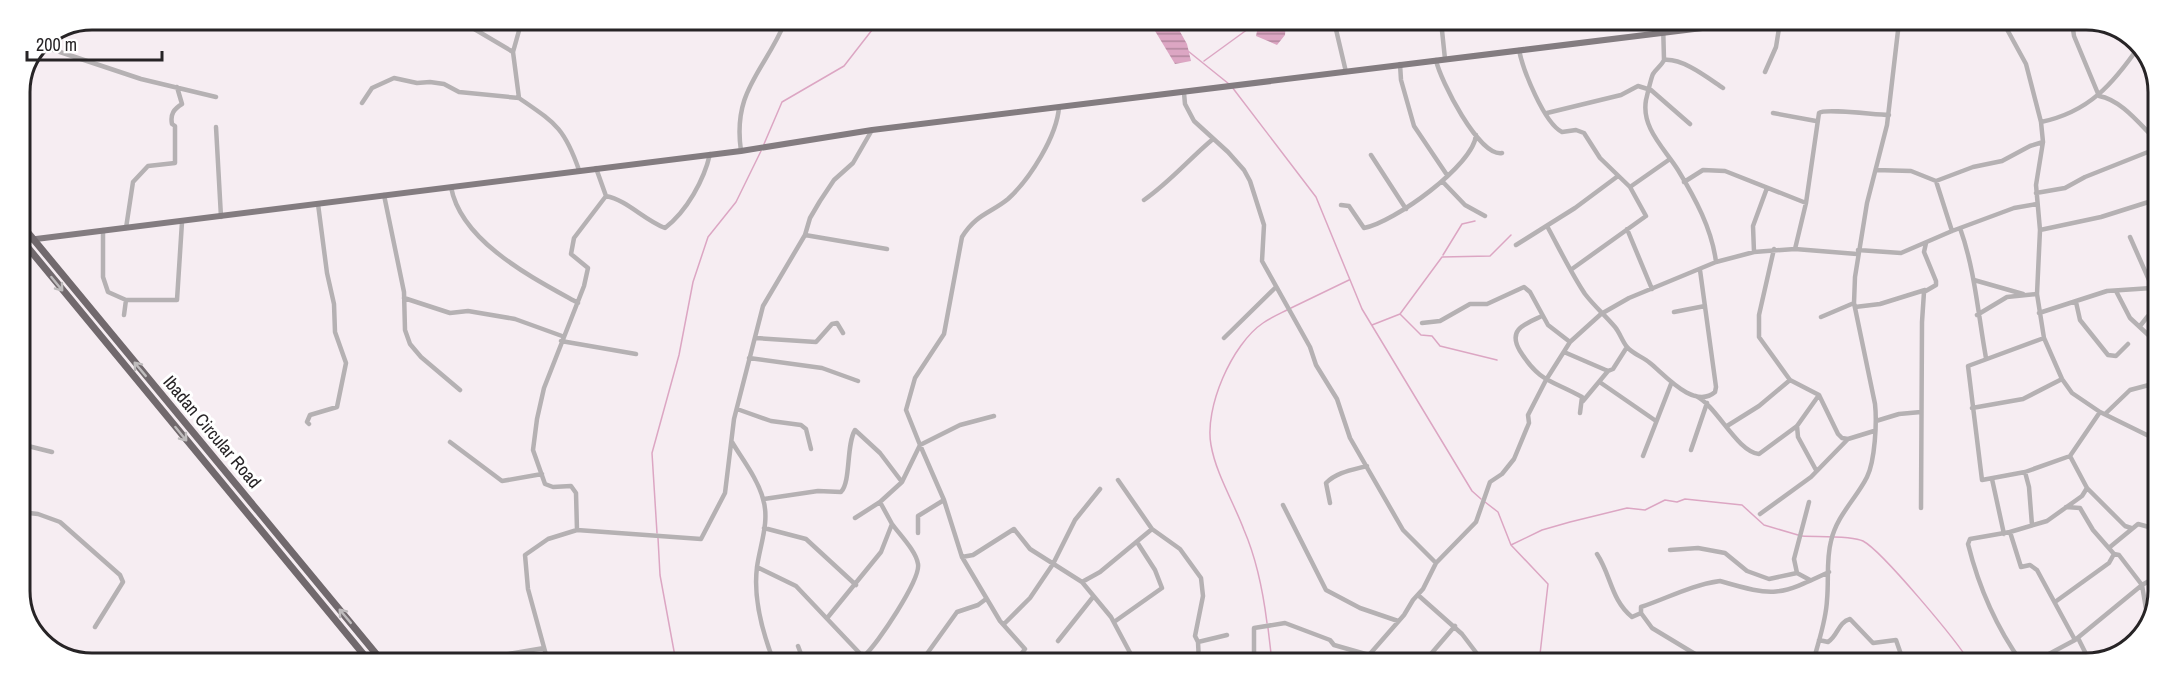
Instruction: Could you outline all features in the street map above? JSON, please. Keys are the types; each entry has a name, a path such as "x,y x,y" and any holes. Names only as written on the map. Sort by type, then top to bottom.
{"highway":[{"name":"Ibadan Circular Road","path":"30,235 375,653"},
{"name":"Ibadan Circular Road","path":"30,252 362,653"}],"main road":[{"path":"30,239 182,222 451,186 741,151 872,130 1059,106 1184,93 1682,30"}],"street":[{"path":"476,30 513,52"},
{"path":"519,30 513,52 519,98"},
{"path":"741,151 738,131 748,87 780,30"},
{"path":"1336,30 1347,72"},
{"path":"1442,30 1444,59"},
{"path":"1765,72 1776,47 1779,30"},
{"path":"1816,653 1825,618 1832,537 1844,508 1869,475 1876,421 1855,305 1858,252 1867,203 1889,115 1898,30"},
{"path":"2007,30 2026,64 2041,122 2043,142 2036,194 2040,230 2037,294 2044,338 2062,380 2072,393 2103,413 2148,435"},
{"path":"2073,30 2099,96"},
{"path":"1665,32 1664,60 1652,75 1651,90 1646,101 1649,127 1684,182 1710,232 1716,262"},
{"path":"54,43 60,52"},
{"path":"47,49 109,69 216,98"},
{"path":"1519,50 1525,75 1558,130 1567,132 1581,130 1600,158 1630,187 1646,214 1644,218 1572,269"},
{"path":"2041,122 2068,114 2099,96 2134,53"},
{"path":"1436,60 1444,86 1476,135 1490,151 1502,153"},
{"path":"1664,60 1690,68 1723,88"},
{"path":"1400,64 1401,80 1414,126 1447,175"},
{"path":"362,103 372,88 394,78 417,83 444,84 459,92 519,98 551,120 569,140 579,170"},
{"path":"126,228 133,182 148,166 175,163 175,126 172,124 171,116 175,108 182,104 177,86"},
{"path":"1547,113 1621,94 1634,86 1651,90 1690,124"},
{"path":"1184,93 1185,104 1194,121 1244,170 1250,181 1264,225 1262,261 1275,288 1311,347 1316,365 1337,399 1350,438 1403,530 1436,563"},
{"path":"2099,96 2107,97 2148,133"},
{"path":"1022,653 1025,649 986,599 962,558 944,500 906,410 915,378 944,334 962,237 971,224 985,211 1009,198 1028,178 1054,128 1059,106"},
{"path":"1795,249 1814,162 1816,121 1819,113 1829,109 1852,114 1889,115"},
{"path":"1773,113 1816,121"},
{"path":"216,127 221,217"},
{"path":"545,653 528,589 525,555 548,539 577,531 701,539 725,493 737,409 763,306 805,235 810,218 820,201 834,180 853,163 872,130"},
{"path":"1341,205 1349,206 1366,228 1406,209 1442,181 1473,149 1476,135"},
{"path":"1144,200 1170,182 1185,162 1213,139"},
{"path":"1876,170 1911,171 1936,180 1972,166 2002,161 2030,146 2043,142"},
{"path":"2036,194 2065,188 2148,152"},
{"path":"606,196 615,198 642,217 665,228 697,188 706,171 710,154"},
{"path":"1371,154 1406,209"},
{"path":"1630,187 1670,159"},
{"path":"596,168 606,196"},
{"path":"1684,182 1703,170 1737,174 1806,203"},
{"path":"1516,245 1618,176"},
{"path":"1936,180 1952,231"},
{"path":"1442,181 1465,205 1485,216"},
{"path":"451,186 453,198 472,230 528,278 578,303"},
{"path":"1754,252 1753,226 1767,188"},
{"path":"384,195 404,298 405,330 410,344 421,357 460,390"},
{"path":"577,531 575,489 549,486 532,450 544,388 578,303 588,268 571,254 574,238 606,196"},
{"path":"2040,230 2101,217 2148,202"},
{"path":"309,424 307,422 310,415 337,407 346,363 335,332 334,304 327,273 318,204"},
{"path":"1371,653 1418,595 1436,563 1476,522 1490,482 1502,474 1514,459 1529,423 1528,416 1546,380 1570,342 1601,314 1629,298 1716,262 1754,252 1795,249 1901,253 2014,208 2037,204"},
{"path":"103,230 103,277 108,292 126,300 177,300 182,222"},
{"path":"1547,226 1583,291 1601,314 1606,316 1627,347 1650,363 1671,384 1707,404 1748,450 1759,454 1797,426 1818,395"},
{"path":"1960,228 1972,265 1977,315 1986,358"},
{"path":"1627,229 1652,289"},
{"path":"805,235 887,249"},
{"path":"2130,237 2148,279"},
{"path":"1821,317 1855,305 1880,304 1936,285 1924,252 1926,243"},
{"path":"1774,249 1759,315 1759,337 1791,380 1818,395 1842,438 1848,439 1874,431"},
{"path":"1694,395 1711,396 1716,387 1700,270"},
{"path":"1974,280 2023,294"},
{"path":"1422,323 1440,321 1473,303 1487,304 1524,287 1553,331 1570,342"},
{"path":"1224,338 1275,288"},
{"path":"2039,313 2107,291 2148,288"},
{"path":"1921,508 1922,322 1925,290"},
{"path":"2116,291 2125,311 2148,334"},
{"path":"1977,315 2007,297 2037,294"},
{"path":"404,298 450,313 468,311 515,319 562,339 636,354"},
{"path":"124,315 126,300"},
{"path":"2076,302 2080,320 2108,356 2116,356 2128,344"},
{"path":"1674,312 1705,306"},
{"path":"1542,316 1521,326 1514,338 1525,361 1546,380 1578,395 1583,401"},
{"path":"2140,326 2148,316"},
{"path":"756,338 816,342 837,322 843,333"},
{"path":"2044,338 1968,366 1982,480 2025,472 2070,456 2103,413 2130,390 2148,385"},
{"path":"1580,413 1583,401 1600,383 1604,374 1613,369 1627,347"},
{"path":"1564,352 1608,371"},
{"path":"749,358 822,368 858,381"},
{"path":"1727,426 1759,406 1791,380"},
{"path":"1972,408 2023,399 2062,380"},
{"path":"1600,383 1656,421"},
{"path":"1643,456 1671,384"},
{"path":"1691,450 1707,404"},
{"path":"737,409 771,421 801,425 806,429 811,449"},
{"path":"1876,421 1899,414 1921,412"},
{"path":"855,518 880,502 902,482 920,445 960,425 994,416"},
{"path":"1797,426 1798,437 1816,470"},
{"path":"764,499 818,491 841,492 845,489 846,465 855,430 880,453 902,482"},
{"path":"1760,514 1808,480 1848,439"},
{"path":"450,442 502,481 542,474"},
{"path":"732,442 764,499 765,528 757,567 756,587 764,637 770,653"},
{"path":"30,446 52,452"},
{"path":"2070,456 2087,488 2125,526 2131,528"},
{"path":"1330,503 1326,483 1328,480 1343,472 1367,466"},
{"path":"2025,472 2029,487 2032,525"},
{"path":"1992,479 2004,534"},
{"path":"1118,480 1152,529 1180,549 1201,578 1203,596 1196,636 1199,653"},
{"path":"2015,653 1997,626 1979,588 1968,544 1971,539 2004,534 2047,521 2082,496 2087,488"},
{"path":"1004,624 1030,598 1053,564 1075,519 1100,489"},
{"path":"918,533 918,516 944,500"},
{"path":"865,653 880,640 919,570 918,560 892,524 880,502"},
{"path":"1797,573 1794,559 1809,502"},
{"path":"1283,505 1326,590 1360,608 1398,621"},
{"path":"2066,507 2080,508 2094,530 2114,554 2119,555 2142,585 2146,608"},
{"path":"30,513 60,522 120,575 123,582 94,627"},
{"path":"828,617 881,552 892,524"},
{"path":"2110,547 2138,524 2148,527"},
{"path":"765,528 806,539 856,585"},
{"path":"962,558 973,555 1014,529 1030,549 1082,582 1114,622 1130,653"},
{"path":"1082,582 1152,529"},
{"path":"2010,532 2021,567 2030,564 2037,570 2085,653"},
{"path":"1114,622 1162,588 1155,570 1137,542"},
{"path":"1670,550 1698,548 1725,553 1747,572 1769,579 1797,573 1810,580"},
{"path":"2055,602 2109,562 2114,554"},
{"path":"1597,555 1604,565 1610,589 1623,610 1632,617 1641,614"},
{"path":"757,567 796,586 861,653"},
{"path":"1693,653 1652,628 1641,614 1641,607 1683,589 1712,582 1720,581 1772,593 1792,590 1829,572"},
{"path":"2050,653 2076,639 2148,582"},
{"path":"1418,595 1455,626 1476,653"},
{"path":"1058,641 1093,597"},
{"path":"927,653 957,612 978,605 986,599"},
{"path":"1819,640 1828,642 1833,639 1843,622 1850,619 1873,643 1896,640 1901,653"},
{"path":"1254,653 1254,628 1285,622 1330,640 1335,645 1362,653"},
{"path":"1432,653 1455,626"},
{"path":"1198,642 1227,635"},
{"path":"798,646 801,653"},
{"path":"516,653 544,648"}],"shaded area":[{"path":"1154,30 1179,30 1187,44 1191,61 1175,64"},
{"path":"1257,30 1285,30 1285,35 1277,45 1256,36"}],"waterway":[{"path":"764,144 782,102 844,66 872,30"},
{"path":"1204,61 1247,30"},
{"path":"1188,51 1229,84"},
{"path":"1232,87 1316,197 1362,309 1472,491 1481,499"},
{"path":"657,533 652,453 679,355 693,282 708,237 736,202 761,151"},
{"path":"1443,255 1462,224 1475,221"},
{"path":"1372,325 1400,314 1442,257 1490,256 1511,235"},
{"path":"1291,308 1349,280"},
{"path":"1267,623 1256,564 1249,541 1213,456 1210,430 1216,396 1231,361 1252,333 1263,323 1287,310"},
{"path":"1400,314 1421,335 1432,336 1440,346 1497,360"},
{"path":"1511,545 1542,530 1570,522 1627,508 1645,510 1665,500 1677,502 1685,499 1742,505 1764,525 1798,535"},
{"path":"1485,502 1498,512 1511,545 1548,584 1540,653"},
{"path":"1802,536 1858,539 1873,548 1919,598 1964,653"},
{"path":"658,538 660,575 674,653"},
{"path":"1268,628 1271,653"}]}
